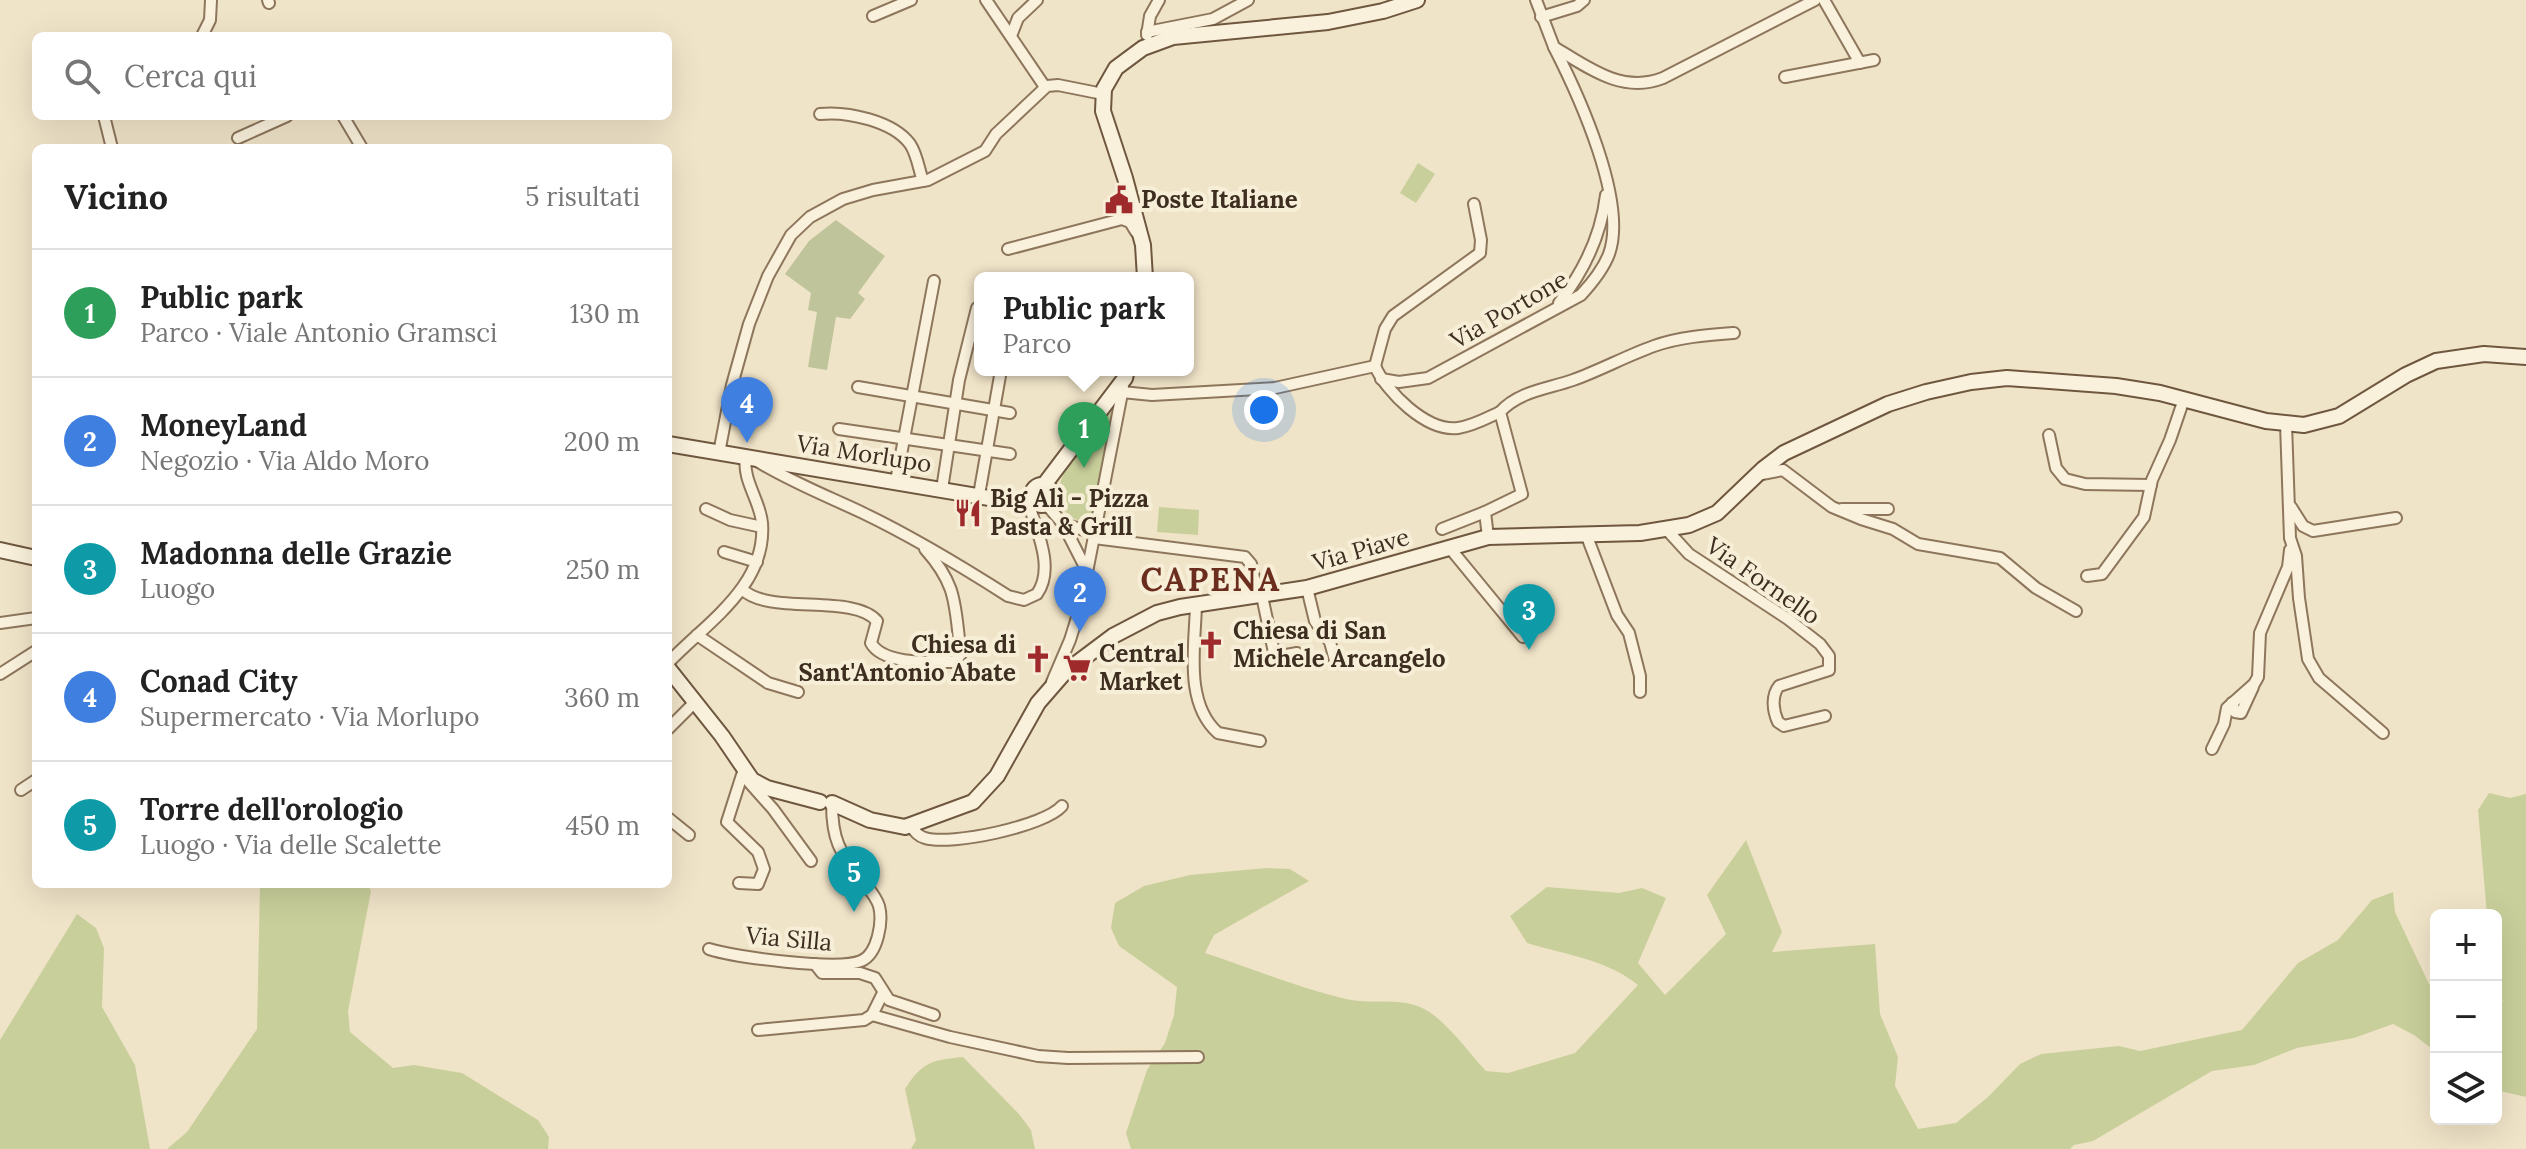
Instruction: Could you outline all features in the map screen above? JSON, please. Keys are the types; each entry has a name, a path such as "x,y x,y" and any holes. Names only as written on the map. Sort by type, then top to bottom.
{"main road":[{"path":"1145,272 1143,245 1125,178 1105,123 1103,94 1116,68 1147,39 1328,22 1383,11 1417,0"},
{"name":"Via Piave","path":"911,826 973,802 997,776 1038,703 1068,668 1142,619 1163,611 1307,588 1489,536 1667,530 1710,517 1784,453 1877,409 1912,396 1971,382 1996,378 2033,379 2116,386 2184,399 2251,418 2286,424 2318,423 2339,416 2406,375 2436,361 2484,354 2526,357"},
{"path":"1038,504 1032,497 1124,380"},
{"name":"Via Morlupo","path":"672,445 1038,504"},
{"path":"1006,500 1039,487"},
{"path":"0,550 32,557"},
{"path":"672,671 730,747 744,773 754,781 767,788 830,803 876,822 911,826"}],"street":[{"path":"204,32 210,20 211,0"},
{"path":"873,16 911,0"},
{"path":"986,0 1045,87"},
{"path":"1011,36 1017,21 1037,0"},
{"path":"1159,0 1150,16 1147,39 1213,19 1248,0"},
{"name":"Via Portone","path":"1381,379 1399,382 1428,378 1581,295 1596,279 1610,252 1612,209 1592,131 1536,0"},
{"path":"1541,17 1577,6 1584,0"},
{"path":"1554,47 1623,83 1645,84 1663,78 1815,0"},
{"path":"1824,0 1860,63"},
{"path":"1785,77 1874,60"},
{"path":"719,453 732,385 749,324 787,239 805,221 843,199 923,181 987,150 996,134 1045,87 1058,85 1103,94"},
{"path":"820,114 852,114 899,135 913,150 923,181"},
{"path":"105,120 111,144"},
{"path":"238,138 278,120"},
{"path":"345,120 360,144"},
{"path":"1555,308 1583,270 1602,223 1607,188"},
{"path":"1474,204 1481,240 1480,253 1393,316 1385,329 1375,366 1381,379 1409,407 1443,427 1463,427 1500,412 1524,395 1577,378 1654,346 1691,337 1734,333"},
{"path":"1008,249 1122,219 1131,224 1143,245"},
{"path":"896,481 934,281"},
{"path":"942,489 955,403 974,321"},
{"path":"1048,690 1071,637 1124,380 1152,395 1220,392 1284,387 1375,366"},
{"path":"979,495 1000,376"},
{"path":"858,387 1010,413"},
{"path":"2087,576 2102,574 2143,521 2151,485 2184,399"},
{"path":"1442,529 1522,494 1500,412"},
{"path":"2212,749 2224,724 2226,711 2254,684 2258,674 2260,633 2288,567 2290,538 2286,424"},
{"path":"839,429 1010,454"},
{"path":"2049,435 2056,468 2065,479 2085,484 2151,485"},
{"path":"672,662 742,589 757,562 762,527 759,507 745,472 749,458 791,482 863,513 935,551 1008,596 1021,600 1031,598 1042,588 1045,567 1038,504"},
{"path":"1754,476 1783,470 1832,507 1890,527 1923,546 2000,558 2036,588 2076,611"},
{"path":"1038,504 1063,524 1094,536 1245,557 1251,564 1276,662 1297,653"},
{"path":"2289,504 2303,526 2313,531 2396,518"},
{"path":"1832,507 1888,509"},
{"path":"706,509 730,520 762,527"},
{"path":"1485,512 1489,536"},
{"path":"1063,524 1087,571"},
{"name":"Via Fornello","path":"1667,530 1689,554 1788,619 1824,648 1830,661 1829,670 1779,686 1773,707 1776,720 1784,726 1825,716"},
{"path":"1586,534 1617,615 1627,629 1640,676 1640,692"},
{"path":"2290,538 2296,560 2311,668 2383,733"},
{"path":"742,589 760,599 830,606 872,616 877,621 871,641 877,650 903,660 954,662 961,654 951,584 921,545"},
{"path":"1449,547 1523,637"},
{"path":"1076,552 1091,550"},
{"path":"724,552 757,562"},
{"path":"1307,588 1315,621 1330,642 1336,664"},
{"path":"1196,605 1194,676 1200,704 1218,733 1260,741"},
{"path":"0,623 32,619"},
{"path":"697,635 765,682 798,692"},
{"path":"1071,637 1081,649 1090,652"},
{"path":"0,674 32,654"},
{"path":"672,725 695,702"},
{"path":"744,773 811,861"},
{"path":"739,883 758,884 764,869 758,852 727,822 744,773"},
{"path":"21,790 32,783"},
{"name":"Via Silla","path":"709,949 815,964 857,963 866,959 879,930 878,903 842,854 833,833 830,803"},
{"path":"911,826 923,837 942,841 962,840 1049,817 1062,806"},
{"path":"672,821 689,835"},
{"path":"815,964 822,973 860,973 875,978 892,1002 934,1015"},
{"path":"872,1015 883,993"},
{"path":"758,1030 858,1021 872,1015 950,1037 1038,1056 1198,1057"}],"green space":[{"path":"1418,163 1435,174 1416,203 1400,193"},
{"path":"836,220 885,256 858,293 865,299 850,319 836,317 827,370 808,367 817,312 808,310 811,293 785,274 809,241"},
{"path":"1109,412 1114,415 1092,525 1071,516 1060,504 1059,489 1074,456"},
{"path":"1159,507 1199,510 1198,535 1157,532"},
{"path":"2489,793 2510,798 2526,794 2526,1097 2502,1091 2502,909 2486,909 2478,810"},
{"path":"1746,840 1782,932 1772,952 1875,944 1880,1014 1898,1057 1895,1086 1918,1129 1956,1123 1988,1097 2020,1064 2041,1054 2119,1046 2140,1051 2242,1030 2298,963 2338,940 2372,900 2393,892 2395,912 2430,985 2430,1047 2393,1024 2354,1038 2297,1048 2254,1065 2212,1071 2093,1141 2074,1145 2070,1149 1131,1149 1126,1133 1147,1070 1165,1043 1174,1015 1177,987 1119,946 1111,928 1115,903 1144,886 1190,875 1266,868 1290,869 1309,881 1214,935 1205,953 1292,984 1346,999 1402,1002 1420,1007 1446,1026 1486,1071 1508,1073 1575,1053 1638,985 1599,963 1527,943 1510,916 1547,887 1619,893 1642,888 1666,898 1638,963 1665,995 1726,934 1707,895"},
{"path":"260,888 369,888 348,1011 350,1032 393,1068 414,1065 462,1073 538,1120 549,1137 548,1149 167,1149 187,1132 257,1029"},
{"path":"77,914 96,928 104,948 102,1007 135,1065 150,1149 0,1149 0,1040"},
{"path":"963,1057 1019,1114 1031,1130 1035,1149 911,1149 916,1140 905,1089 917,1073 929,1064"}],"place":[{"name":"Poste Italiane","path":"1119,200"},
{"name":"Conad City","path":"747,443"},
{"name":"Public park","path":"1084,468"},
{"name":"Big Alì - Pizza Pasta & Grill","path":"968,513"},
{"name":"MoneyLand","path":"1080,632"},
{"name":"Chiesa di San Michele Arcangelo","path":"1211,645"},
{"name":"Madonna delle Grazie","path":"1529,650"},
{"name":"Chiesa di Sant'Antonio Abate","path":"1038,659"},
{"name":"Central Market","path":"1077,668"},
{"name":"Torre dell'orologio","path":"854,912"}],"district":[{"name":"CAPENA","path":"1211,580"}]}
